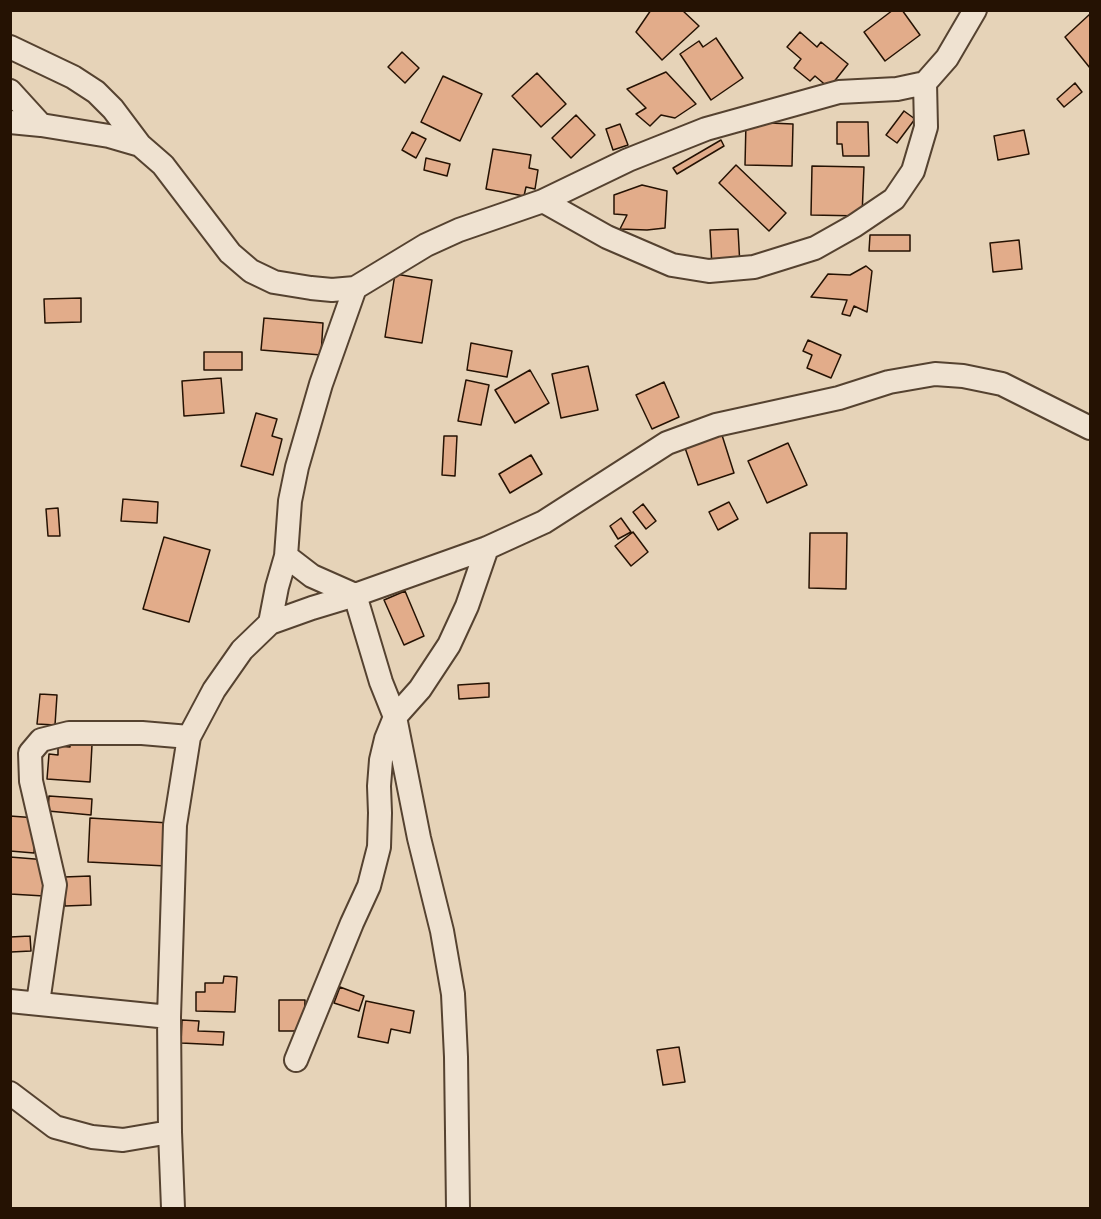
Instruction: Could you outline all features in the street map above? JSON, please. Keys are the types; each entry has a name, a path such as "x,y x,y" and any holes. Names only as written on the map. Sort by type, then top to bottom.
{"street":[{"path":"10,47 73,77 96,92 113,109 140,146 163,165 230,253 251,271 274,282 333,290 355,288 426,245 459,230 543,201 628,160 706,129 839,92 897,89 925,83 947,58 975,10"},
{"path":"543,201 607,237 672,265 709,271 754,267 815,248 854,226 894,199 913,171 926,127 925,83"},
{"path":"10,90 41,125"},
{"path":"10,122 109,136 140,146"},
{"path":"270,623 286,556 290,501 297,467 321,384 355,288"},
{"path":"173,1209 170,1017 175,825 189,737 214,690 242,650 270,623 487,548 544,522 667,443 716,425 840,398 889,382 935,374 963,376 1002,384 1090,428"},
{"path":"296,1060 369,886 379,847 381,813 379,786 381,760 386,739 395,717 420,689 449,645 467,606 487,548"},
{"path":"286,556 312,576 355,595 381,682 395,717 418,838 442,931 453,994 458,1209"},
{"path":"38,1004 55,885 31,781 30,753 41,740 69,733 142,733 189,737"},
{"path":"10,1001 170,1017"},
{"path":"10,1093 55,1127 92,1137 123,1140 170,1132"}],"building":[{"path":"651,10 682,10 699,26 662,60 636,32"},
{"path":"893,10 902,10 920,35 885,61 864,32"},
{"path":"1090,14 1090,68 1065,37"},
{"path":"800,32 817,47 821,42 848,64 829,88 815,76 810,81 794,68 801,59 787,47"},
{"path":"716,38 743,78 711,100 680,54 699,41 703,47"},
{"path":"402,52 419,68 405,83 388,67"},
{"path":"666,72 696,104 675,118 661,115 650,126 636,114 646,108 627,89"},
{"path":"537,73 566,104 541,127 512,96"},
{"path":"443,76 482,94 460,141 421,122"},
{"path":"1075,83 1082,92 1064,107 1057,99"},
{"path":"904,111 915,119 897,143 886,135"},
{"path":"576,115 595,135 571,158 552,138"},
{"path":"746,122 793,124 792,166 745,165"},
{"path":"837,122 868,122 869,156 843,156 842,144 837,144"},
{"path":"620,124 628,145 613,150 606,129"},
{"path":"1024,130 1029,154 998,160 994,136"},
{"path":"412,132 426,139 416,158 402,150"},
{"path":"721,140 724,146 677,174 673,168"},
{"path":"493,149 531,155 529,168 538,170 535,189 526,187 524,196 486,189"},
{"path":"426,158 450,164 447,176 424,170"},
{"path":"736,165 786,213 769,231 719,183"},
{"path":"812,166 864,167 862,216 811,215"},
{"path":"642,185 667,191 665,228 620,229 627,215 614,214 614,195"},
{"path":"738,229 740,266 712,267 710,230"},
{"path":"870,235 910,235 910,251 869,251"},
{"path":"1019,240 1022,269 993,272 990,243"},
{"path":"866,266 872,271 867,312 854,306 850,316 842,314 847,300 811,297 828,274 850,275"},
{"path":"395,274 432,280 422,343 385,337"},
{"path":"81,298 81,322 45,323 44,299"},
{"path":"264,318 323,323 321,355 261,350"},
{"path":"808,340 841,355 831,378 807,368 812,355 803,351"},
{"path":"471,343 512,351 507,377 467,370"},
{"path":"204,352 242,352 242,370 204,370"},
{"path":"588,366 598,410 561,418 552,374"},
{"path":"530,370 549,403 515,423 495,390"},
{"path":"221,378 224,413 184,416 182,381"},
{"path":"466,380 489,385 481,425 458,421"},
{"path":"664,382 679,417 652,429 636,395"},
{"path":"256,413 277,419 272,436 282,439 273,475 241,466"},
{"path":"721,432 734,473 698,485 684,445"},
{"path":"444,436 457,436 455,476 442,475"},
{"path":"788,443 807,485 767,503 748,461"},
{"path":"531,455 542,474 510,493 499,474"},
{"path":"123,499 158,502 157,523 121,521"},
{"path":"729,502 738,519 718,530 709,512"},
{"path":"643,504 656,521 646,529 633,512"},
{"path":"58,508 60,536 48,536 46,509"},
{"path":"621,518 631,532 618,539 610,526"},
{"path":"633,532 648,552 631,566 615,546"},
{"path":"810,533 847,533 846,589 809,588"},
{"path":"164,537 210,550 189,622 143,609"},
{"path":"405,591 424,636 404,645 384,600"},
{"path":"489,683 489,697 459,699 458,685"},
{"path":"40,694 57,695 55,725 37,724"},
{"path":"70,743 92,745 90,782 47,779 49,754 58,755 58,746 70,747"},
{"path":"49,796 92,799 91,815 48,811"},
{"path":"10,816 37,818 34,853 10,851"},
{"path":"90,818 169,823 166,866 88,862"},
{"path":"10,857 47,860 44,896 10,894"},
{"path":"90,876 91,905 65,906 64,877"},
{"path":"30,936 31,951 11,952 10,937"},
{"path":"224,976 237,977 235,1012 196,1011 196,992 205,992 205,983 223,983"},
{"path":"340,987 364,996 359,1011 334,1003"},
{"path":"279,1000 305,1000 304,1031 279,1031"},
{"path":"366,1001 414,1011 410,1033 391,1029 388,1043 358,1037"},
{"path":"182,1020 199,1021 198,1031 224,1032 223,1045 181,1043"},
{"path":"679,1047 685,1082 663,1085 657,1050"}]}
